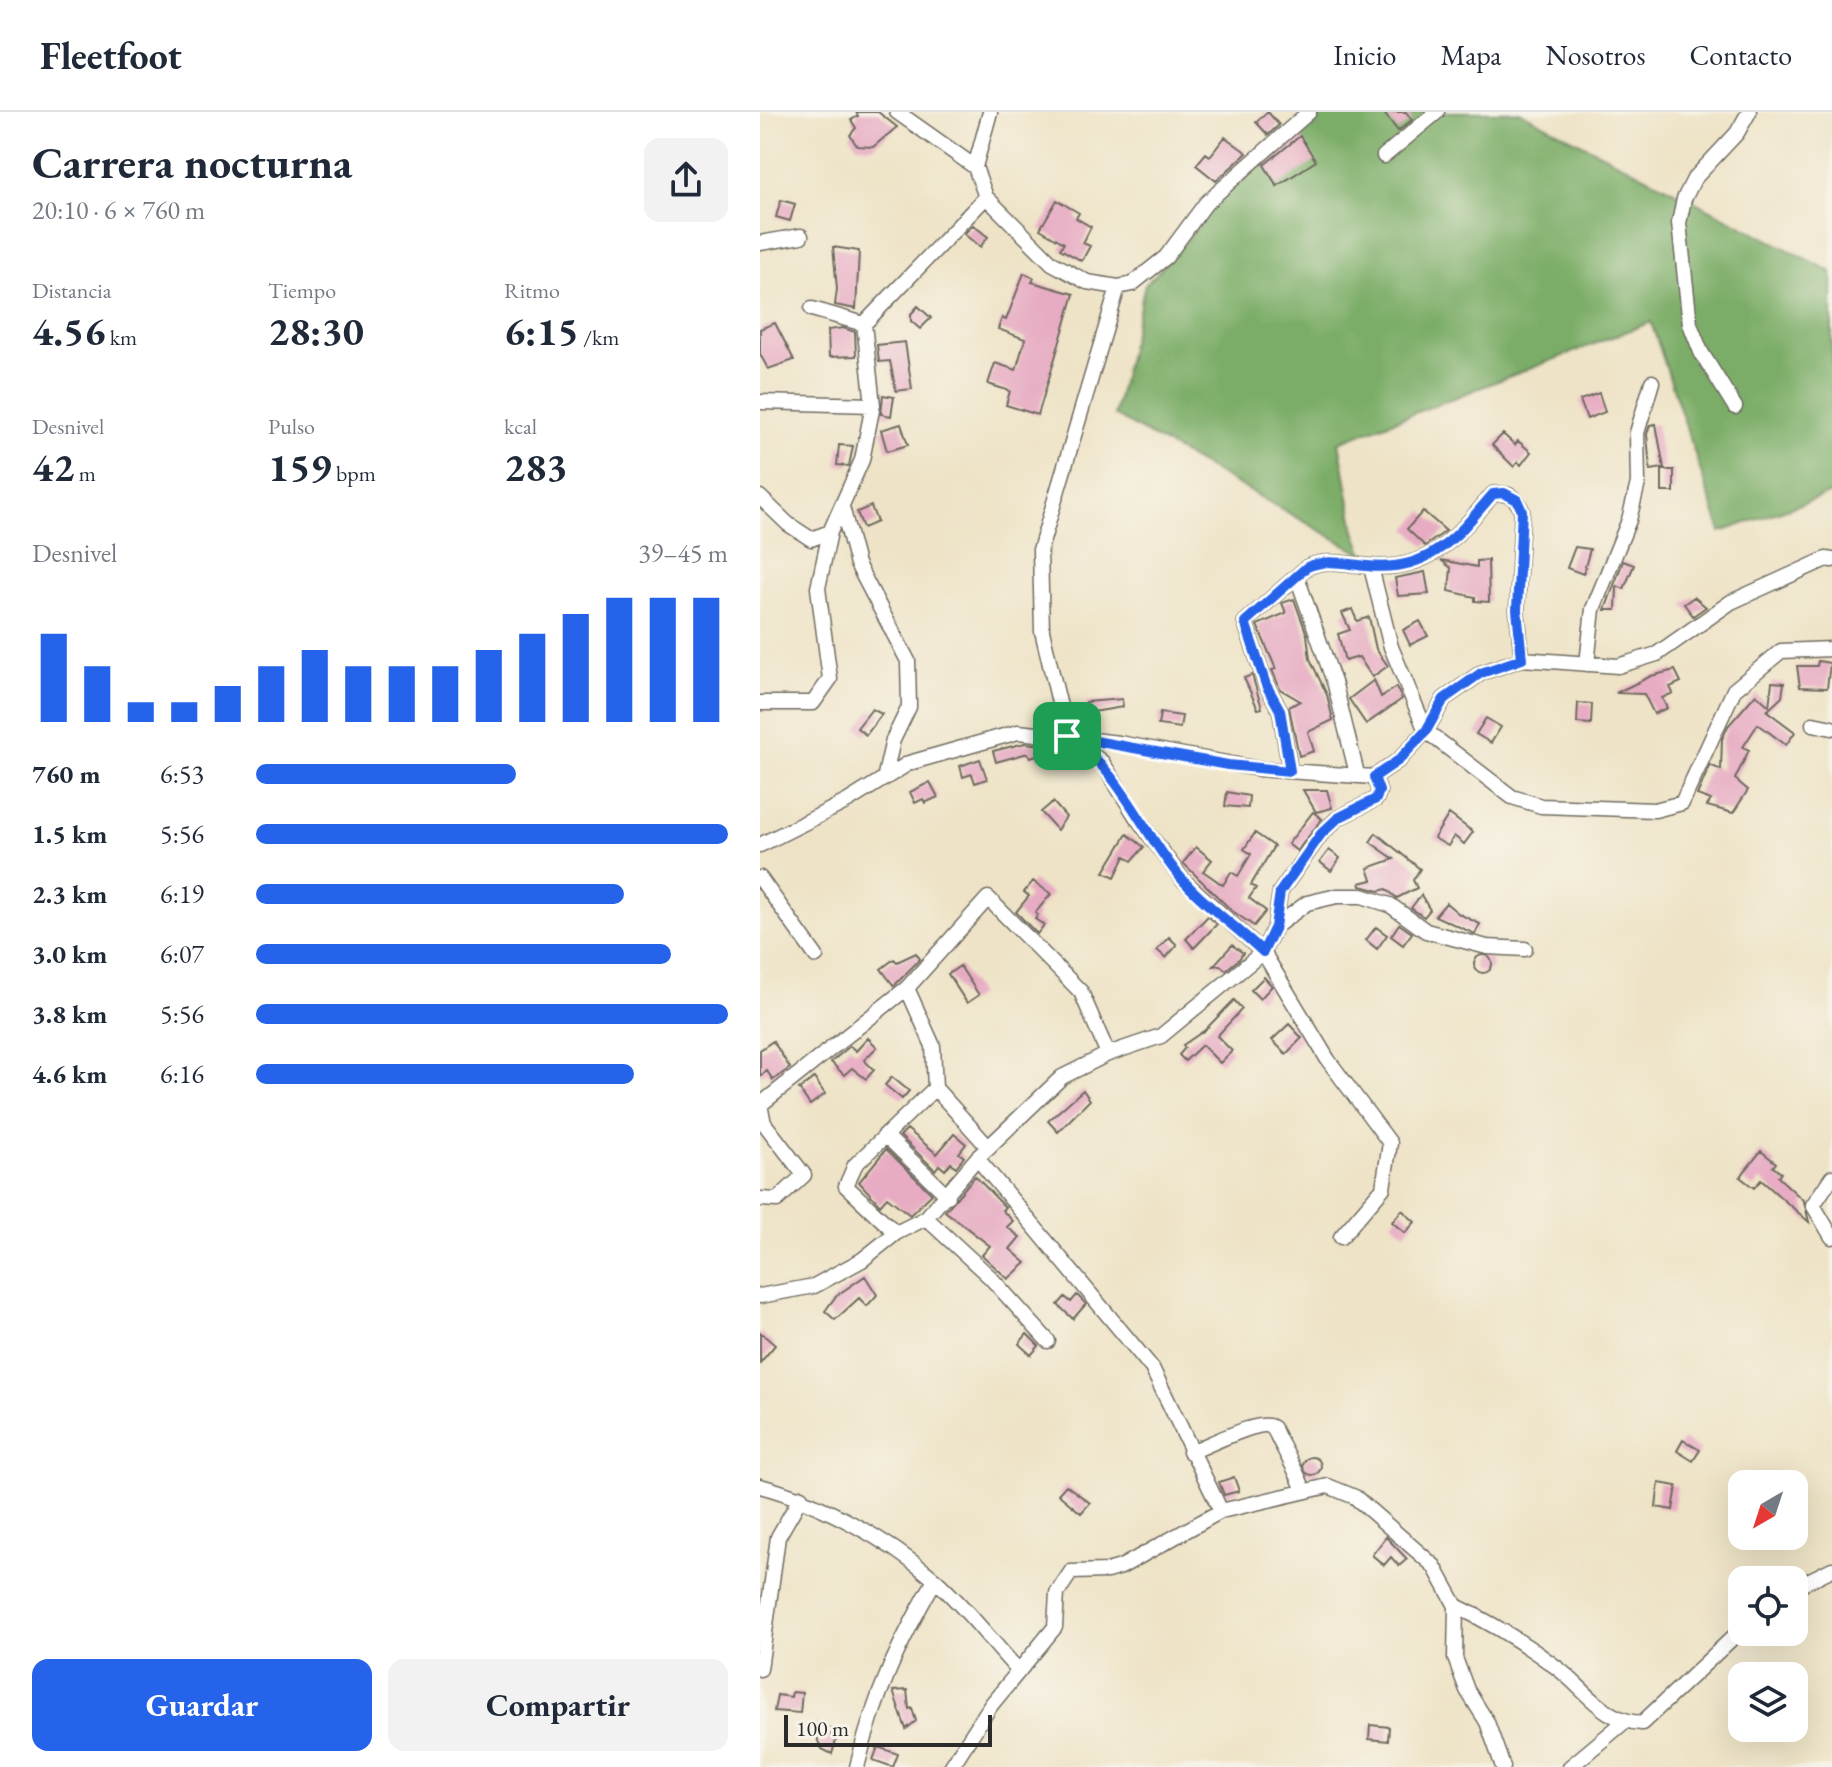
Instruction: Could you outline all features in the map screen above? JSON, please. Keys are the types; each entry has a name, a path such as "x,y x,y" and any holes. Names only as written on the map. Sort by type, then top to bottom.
{"street":[{"path":"897,112 975,167 986,197 1052,263 1087,282 1118,287 1132,284 1166,257 1206,203 1309,112"},
{"path":"975,167 990,112"},
{"path":"1735,407 1701,352 1690,324 1679,223 1684,199 1694,179 1737,133 1749,112"},
{"path":"1384,156 1428,115"},
{"path":"864,324 986,197"},
{"path":"760,243 801,236"},
{"path":"1118,287 1040,550 1042,631 1067,736 1102,762 1137,818 1183,880 1263,952 1328,1060 1390,1143 1383,1188 1341,1237"},
{"path":"812,309 864,324"},
{"path":"760,703 813,703 830,679 818,588 830,532 862,460 873,405 864,324"},
{"path":"1587,664 1593,609 1629,520 1638,483 1637,433 1652,382"},
{"path":"760,402 873,405"},
{"path":"1290,771 1280,710 1266,685 1245,622 1319,562 1371,567 1420,561 1447,546 1493,494 1513,497 1522,511 1517,610 1522,659"},
{"path":"760,497 788,524 811,539 830,532"},
{"path":"842,505 857,564 908,661 909,707 893,740 885,775"},
{"path":"760,845 848,801 885,775 909,763 1018,732 1067,736 1228,765 1374,777 1399,760 1426,731 1444,699 1481,673 1522,659 1618,666 1657,654 1731,602 1784,576 1826,559 1832,560"},
{"path":"1371,567 1391,647 1426,731 1512,797 1541,806 1655,810 1682,803 1734,690 1781,651 1832,649"},
{"path":"1297,577 1335,685 1357,774"},
{"path":"1813,724 1832,728"},
{"path":"760,1296 814,1286 862,1260 896,1233 926,1218 948,1196 977,1158 1062,1077 1108,1054 1161,1036 1263,952 1275,927 1280,892 1287,880 1338,818 1376,799 1379,791 1374,777"},
{"path":"760,878 816,956"},
{"path":"1275,927 1307,903 1337,896 1362,896 1390,905 1426,931 1487,947 1525,949"},
{"path":"760,1199 777,1200 804,1175 764,1123 760,1105 907,988 988,898 1081,992 1108,1054"},
{"path":"907,988 933,1046 935,1088 989,1148"},
{"path":"896,1233 846,1186 855,1165 935,1088"},
{"path":"885,1135 948,1196"},
{"path":"977,1158 1152,1368 1221,1511"},
{"path":"1832,1177 1813,1205 1832,1237"},
{"path":"926,1218 990,1277 1048,1341"},
{"path":"1190,1452 1217,1444 1252,1426 1265,1424 1272,1428 1297,1471 1304,1491"},
{"path":"760,1486 801,1497 904,1557 935,1580 1018,1670"},
{"path":"951,1767 1018,1670 1055,1627 1057,1593 1071,1572 1107,1571 1121,1567 1221,1511 1328,1486 1355,1497 1434,1566 1456,1606 1455,1658 1467,1690 1487,1722 1503,1767"},
{"path":"760,1669 778,1537 801,1497"},
{"path":"1808,1581 1832,1569"},
{"path":"857,1767 879,1690 897,1646 935,1580"},
{"path":"1456,1606 1499,1626 1559,1670 1605,1713 1624,1722 1642,1723 1728,1642"},
{"path":"1570,1767 1624,1722"}],"green space":[{"path":"1320,112 1520,112 1832,272 1832,493 1721,532 1651,322 1339,442 1355,531 1364,555 1114,415 1145,285 1213,207"}],"building":[{"path":"856,112 878,112 897,127 873,147 857,146 850,135 856,128 851,120 858,116"},
{"path":"1268,112 1279,125 1268,135 1256,122"},
{"path":"1383,112 1406,112 1412,120 1398,131"},
{"path":"1300,136 1316,161 1277,186 1264,165"},
{"path":"1225,137 1247,153 1216,181 1196,165 1206,153 1210,156"},
{"path":"781,200 795,204 790,221 776,217"},
{"path":"1057,200 1079,213 1076,218 1091,227 1083,243 1090,246 1082,261 1060,249 1064,243 1040,229"},
{"path":"973,225 988,237 980,247 964,234"},
{"path":"833,247 859,251 856,309 835,305 837,289"},
{"path":"1024,273 1034,278 1032,282 1074,294 1038,415 1006,405 1010,391 988,384 995,363 1016,370 1025,339 998,329 1002,318 1006,320"},
{"path":"918,306 931,318 920,329 911,321 911,314"},
{"path":"775,323 794,360 768,369 760,354 760,329"},
{"path":"843,328 855,332 856,356 829,357 828,330"},
{"path":"905,342 912,389 896,391 890,361 879,362 877,345"},
{"path":"1599,393 1605,412 1587,419 1580,400"},
{"path":"883,395 894,397 891,416 881,414"},
{"path":"901,424 908,445 887,451 881,430"},
{"path":"1656,424 1664,468 1650,470 1647,434 1650,425"},
{"path":"1503,434 1515,445 1518,441 1531,452 1521,465 1518,462 1514,467 1492,445"},
{"path":"839,445 853,446 849,466 837,465"},
{"path":"1662,470 1674,470 1674,492 1662,492"},
{"path":"871,506 877,522 863,528 857,512"},
{"path":"1423,511 1446,531 1425,546 1407,529"},
{"path":"1575,547 1590,549 1583,574 1567,568"},
{"path":"1441,560 1477,567 1477,561 1488,560 1489,602 1475,601 1475,597 1449,591 1451,568"},
{"path":"1623,561 1634,565 1624,589 1617,586 1616,610 1605,610"},
{"path":"1425,572 1429,594 1398,596 1395,578"},
{"path":"1694,597 1706,607 1693,616 1684,604"},
{"path":"1294,599 1307,635 1310,659 1327,695 1333,720 1308,732 1314,751 1299,756 1289,707 1300,701 1280,689 1272,670 1276,669 1257,625 1286,613 1282,603"},
{"path":"1352,609 1357,621 1369,617 1376,649 1388,666 1372,677 1359,657 1345,661 1338,634 1350,630 1342,613"},
{"path":"1420,621 1428,636 1410,645 1403,630"},
{"path":"1818,661 1830,663 1827,688 1800,687 1797,666 1817,666"},
{"path":"1675,670 1681,682 1670,687 1673,693 1662,698 1667,708 1654,714 1644,694 1616,693 1651,676"},
{"path":"1252,675 1262,708 1258,709 1244,678"},
{"path":"1374,680 1381,697 1396,687 1402,699 1366,724 1349,699"},
{"path":"1772,682 1784,683 1782,697 1767,711 1795,732 1786,745 1758,724 1743,747 1749,750 1735,779 1748,790 1733,813 1707,806 1711,800 1697,795 1710,765 1721,770 1722,739 1728,726 1756,694 1769,706"},
{"path":"1122,699 1123,707 1087,713 1086,702"},
{"path":"1578,703 1592,704 1591,724 1577,723"},
{"path":"872,709 882,714 866,735 857,728"},
{"path":"1160,713 1182,716 1180,728 1158,725"},
{"path":"1486,718 1501,727 1491,743 1476,734"},
{"path":"1025,743 1051,746 1051,756 1039,759 1037,755 1030,757 1028,753 996,762 993,751"},
{"path":"980,759 987,779 975,783 972,774 963,777 960,766"},
{"path":"930,782 938,797 925,803 923,799 915,803 910,792"},
{"path":"1303,790 1327,790 1332,808 1316,812"},
{"path":"1227,792 1249,796 1248,808 1225,806"},
{"path":"1053,802 1066,817 1057,830 1041,812"},
{"path":"1313,812 1322,819 1297,851 1288,844"},
{"path":"1449,814 1473,832 1464,844 1454,836 1448,846 1434,838"},
{"path":"1255,833 1274,846 1251,885 1256,888 1249,898 1266,911 1254,926 1231,910 1183,863 1196,847 1212,860 1203,871 1223,885 1231,872 1238,876 1251,854 1244,849"},
{"path":"1376,833 1420,869 1413,880 1417,888 1397,898 1386,889 1379,891 1361,886 1360,883 1372,880 1368,868 1394,859 1370,842"},
{"path":"1127,834 1144,847 1132,861 1125,856 1115,877 1104,872"},
{"path":"1329,850 1340,858 1331,871 1320,862"},
{"path":"1033,881 1051,894 1035,913 1038,915 1035,919 1044,925 1037,934 1016,912 1029,896 1024,892"},
{"path":"1421,895 1430,910 1424,917 1411,908"},
{"path":"1446,903 1459,914 1480,924 1475,934 1435,916"},
{"path":"1208,916 1217,924 1194,948 1186,939"},
{"path":"1399,924 1412,933 1403,945 1391,936"},
{"path":"1376,927 1387,935 1377,949 1366,940"},
{"path":"1169,937 1177,945 1166,958 1157,950"},
{"path":"1232,945 1243,953 1239,959 1226,970 1220,965 1213,966"},
{"path":"916,953 920,959 894,986 881,969 894,959 897,962"},
{"path":"1483,955 1492,964 1483,973 1474,964"},
{"path":"960,966 979,995 967,1003 948,974"},
{"path":"1264,977 1272,986 1260,999 1251,990"},
{"path":"1234,1000 1242,1009 1217,1036 1232,1051 1220,1063 1202,1045 1185,1061 1179,1055 1185,1048 1183,1045 1205,1030"},
{"path":"1289,1024 1302,1038 1286,1054 1272,1040"},
{"path":"868,1038 877,1047 864,1060 874,1070 866,1079 852,1068 844,1075 831,1062 850,1046 856,1051"},
{"path":"773,1041 790,1068 773,1080 767,1071 760,1076 760,1050"},
{"path":"892,1077 909,1091 902,1099 885,1085"},
{"path":"814,1078 825,1094 810,1105 799,1089"},
{"path":"1083,1090 1090,1100 1058,1132 1048,1121"},
{"path":"907,1129 937,1154 954,1134 966,1144 959,1153 964,1157 956,1167 951,1163 945,1170 939,1165 935,1170 900,1136"},
{"path":"886,1149 932,1194 910,1215 887,1197 880,1205 859,1182"},
{"path":"1761,1151 1776,1163 1773,1167 1781,1173 1778,1177 1804,1201 1809,1222 1761,1180 1754,1188 1740,1177"},
{"path":"975,1176 1005,1207 1002,1210 1013,1221 1007,1227 1020,1237 1010,1249 1026,1263 1008,1279 982,1255 990,1246 945,1211"},
{"path":"1402,1210 1415,1222 1405,1233 1392,1222"},
{"path":"865,1276 877,1295 867,1306 859,1298 835,1320 825,1311 836,1296"},
{"path":"1077,1295 1086,1304 1073,1319 1058,1305 1065,1297 1071,1302"},
{"path":"760,1332 775,1345 760,1363"},
{"path":"1027,1334 1039,1346 1031,1355 1019,1344"},
{"path":"1683,1440 1700,1450 1693,1461 1677,1451"},
{"path":"1312,1457 1321,1466 1312,1475 1303,1466"},
{"path":"1234,1477 1239,1491 1224,1495 1219,1482"},
{"path":"1659,1483 1677,1486 1673,1510 1656,1507"},
{"path":"1066,1485 1090,1503 1081,1513 1058,1494"},
{"path":"1386,1537 1407,1559 1399,1566 1391,1557 1384,1565 1372,1555"},
{"path":"907,1690 909,1709 912,1708 916,1721 906,1729 893,1691"},
{"path":"792,1692 802,1693 800,1713 774,1711 777,1695 791,1697"},
{"path":"817,1724 833,1730 831,1736 837,1737 832,1754 822,1749 818,1741"},
{"path":"1370,1725 1389,1727 1388,1741 1369,1739"},
{"path":"878,1747 898,1754 893,1767 873,1760"}],"route":[{"path":"1504,493 1517,500 1522,511 1517,610 1522,659 1481,673 1444,699 1426,731 1399,760 1374,777 1379,791 1376,799 1338,818 1321,834 1280,892 1275,927 1263,952 1183,880 1137,818 1102,762 1067,736 1228,765 1290,771 1280,710 1266,685 1245,622 1307,567 1319,562 1337,561 1371,567 1420,561 1447,546 1493,494 1504,493"}]}
